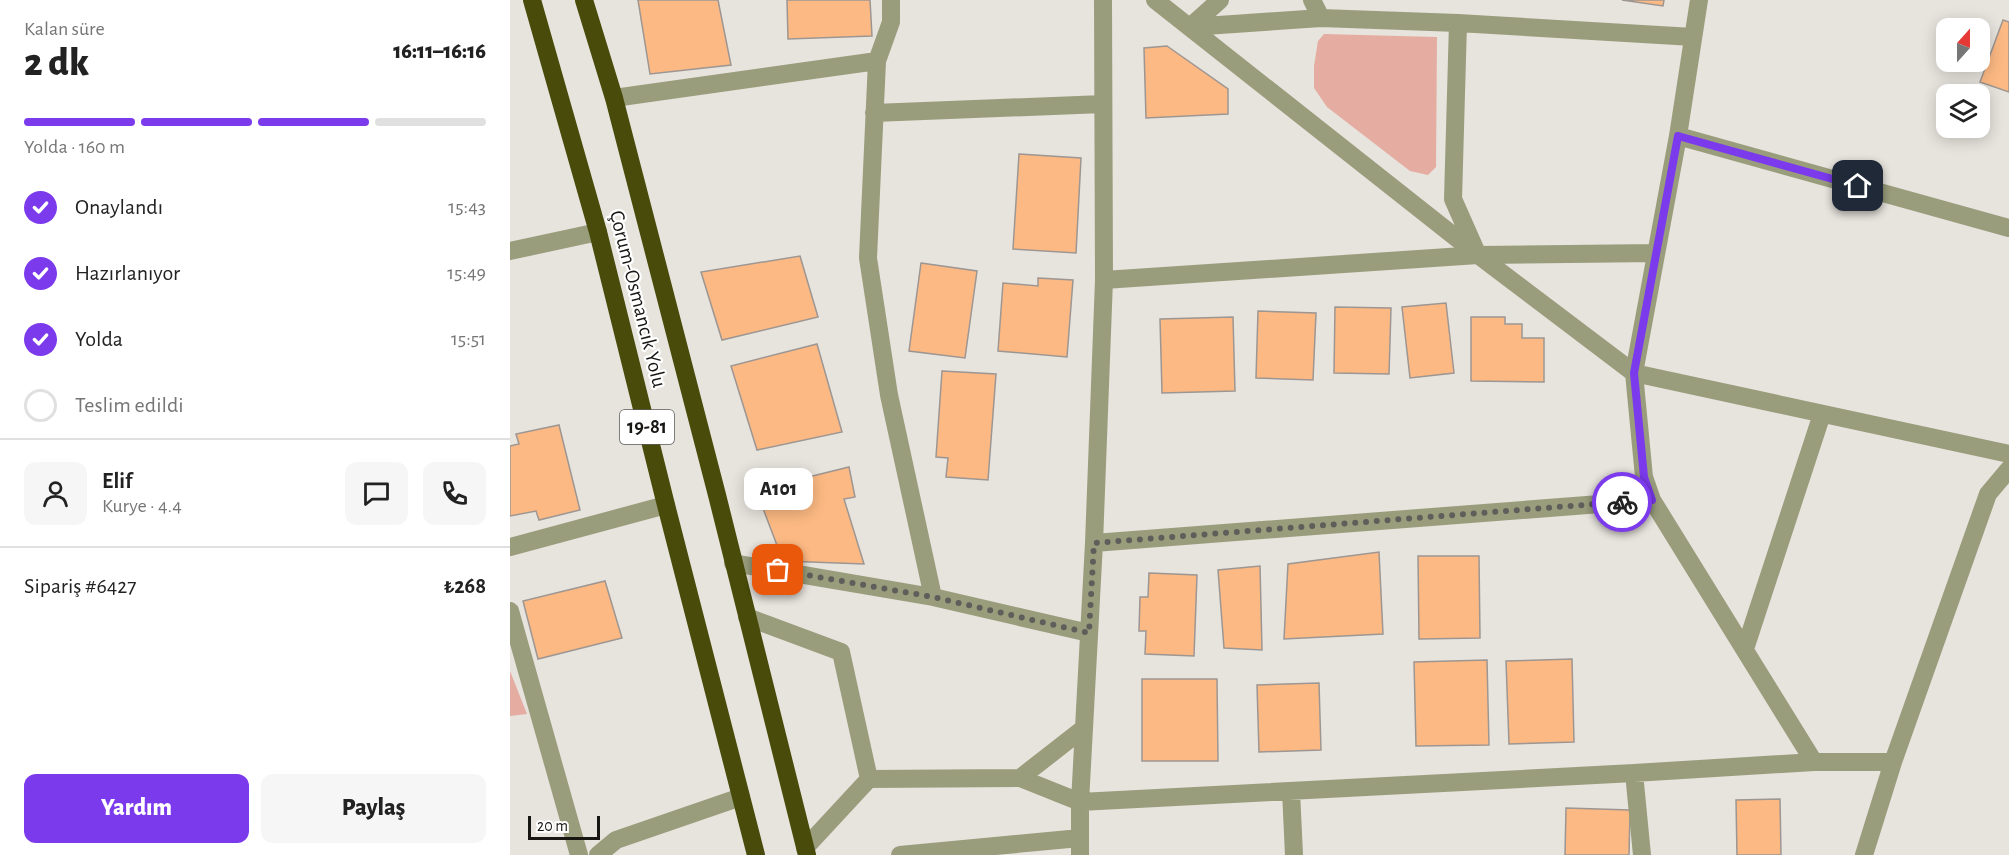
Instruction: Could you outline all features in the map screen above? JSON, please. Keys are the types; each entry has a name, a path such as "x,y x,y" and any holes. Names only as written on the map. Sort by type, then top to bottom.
{"highway":[{"name":"Çorum-Osmancık Yolu","path":"532,0 598,232 756,855"},
{"name":"Çorum-Osmancık Yolu","path":"584,0 614,98 806,852"}],"street":[{"path":"891,0 891,22 876,61 868,258 889,394 933,597"},
{"path":"900,855 1080,846 1080,802 1094,543 1104,280 1103,0"},
{"path":"1155,0 1478,255 1634,373 2009,454"},
{"path":"1190,27 1220,0"},
{"path":"1312,0 1321,18"},
{"path":"1699,0 1678,136 1634,373 1644,477 1652,500 1814,762"},
{"path":"1190,27 1321,18 1693,36"},
{"path":"1458,23 1453,199 1478,255"},
{"path":"614,98 876,61"},
{"path":"874,113 1103,104"},
{"path":"1678,136 2009,228"},
{"path":"510,251 598,232"},
{"path":"1104,280 1478,255 1656,253"},
{"path":"1744,649 1822,414"},
{"path":"1864,855 1893,762 1988,494 2009,469"},
{"path":"1094,543 1652,500"},
{"path":"510,547 666,505"},
{"path":"733,563 933,597 1089,633"},
{"path":"510,611 579,855"},
{"path":"747,617 841,652 869,779"},
{"path":"1020,778 1084,728"},
{"path":"806,852 869,779 1020,778 1080,802 1634,774 1814,762 1893,762"},
{"path":"1634,774 1642,855"},
{"path":"1291,791 1294,855"},
{"path":"598,855 616,840 741,797"}],"shaded area":[{"path":"1324,34 1437,37 1436,167 1428,175 1410,171 1327,107 1314,88 1314,66 1318,41"},
{"path":"510,671 527,714 510,716"}],"building":[{"path":"638,0 718,0 731,65 650,74"},
{"path":"787,0 870,0 872,36 788,39"},
{"path":"1622,0 1664,0 1663,6"},
{"path":"2003,20 2009,22 2009,92 1980,82 1984,72 1990,72 1990,55"},
{"path":"1167,46 1228,89 1228,114 1146,118 1144,48"},
{"path":"1019,154 1081,158 1076,253 1013,249"},
{"path":"800,256 818,317 722,340 701,272"},
{"path":"921,263 977,271 965,358 909,351"},
{"path":"1038,278 1073,280 1067,357 998,351 1003,283 1038,286"},
{"path":"1446,303 1454,373 1410,378 1402,307"},
{"path":"1335,307 1391,308 1389,374 1334,373"},
{"path":"1258,311 1316,313 1313,380 1256,378"},
{"path":"1233,317 1235,391 1162,393 1160,319"},
{"path":"1471,317 1505,317 1505,324 1522,324 1522,338 1544,338 1544,382 1471,381"},
{"path":"817,344 842,432 757,450 731,366"},
{"path":"942,371 996,374 988,480 946,477 948,458 936,457"},
{"path":"559,425 580,510 539,520 536,511 510,516 510,446 519,444 516,434"},
{"path":"849,467 855,497 844,499 864,564 783,561 756,490"},
{"path":"1379,552 1383,634 1284,639 1288,564"},
{"path":"1418,556 1479,556 1480,638 1419,639"},
{"path":"1260,566 1262,650 1224,648 1218,570"},
{"path":"1149,573 1197,575 1194,656 1145,654 1146,631 1139,631 1140,597 1148,597"},
{"path":"605,581 622,638 538,659 523,601"},
{"path":"1572,659 1574,742 1509,744 1506,661"},
{"path":"1487,660 1489,745 1416,746 1414,662"},
{"path":"1142,679 1217,679 1218,761 1142,761"},
{"path":"1319,683 1321,750 1259,752 1257,685"},
{"path":"1780,799 1781,855 1737,855 1736,800"},
{"path":"1566,808 1630,810 1629,855 1565,855"}],"way so far":[{"path":"778,570 933,597 1089,633 1094,543 1622,502"}],"place":[{"name":"A101","path":"778,570"}],"route":[{"path":"1622,502 1652,500 1644,477 1634,373 1678,136 1858,186"}]}
